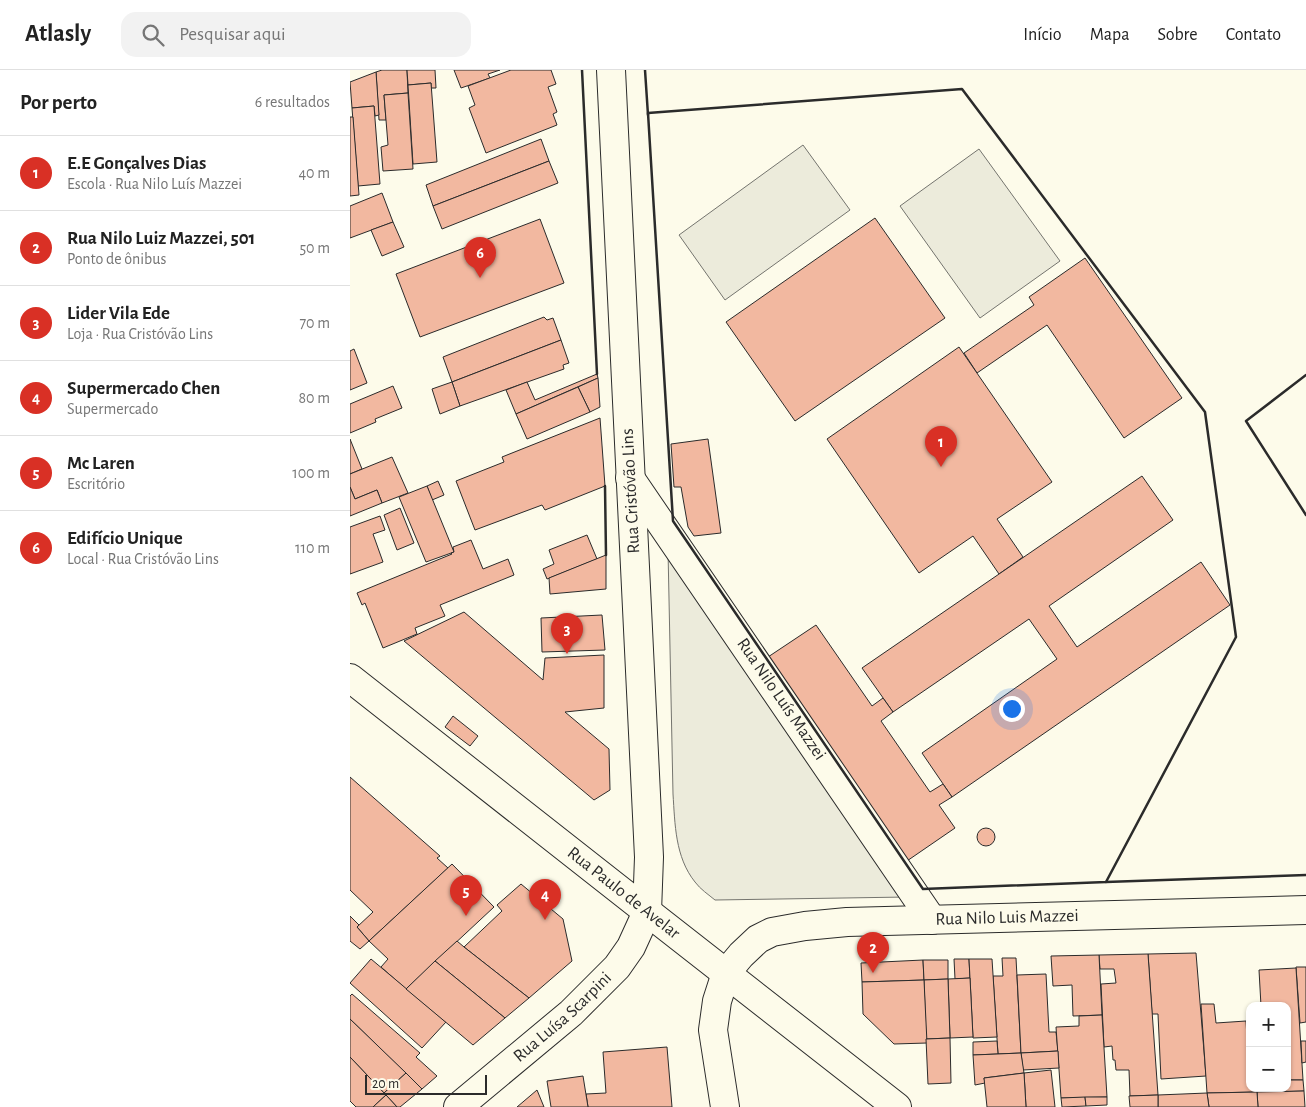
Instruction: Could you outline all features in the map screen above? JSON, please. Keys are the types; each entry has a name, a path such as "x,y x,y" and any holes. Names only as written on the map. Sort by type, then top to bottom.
{"street":[{"name":"Rua Cristóvão Lins","path":"611,70 649,857 647,912"},
{"name":"Rua Nilo Luís Mazzei","path":"630,478 932,920"},
{"name":"Rua Paulo de Avelar","path":"350,678 897,1107"},
{"name":"Rua Nilo Luis Mazzei","path":"726,973 758,939 772,932 805,926 847,922 1306,910"},
{"name":"Rua Luísa Scarpini","path":"458,1107 571,1014 617,967 631,947 647,912"},
{"path":"725,1107 713,1030 717,1001 726,973"}],"shaded area":[{"path":"803,145 850,210 725,300 679,235"},
{"path":"979,149 1060,261 980,318 900,206"},
{"path":"668,550 907,897 715,900 695,882 688,872 677,840 674,817"}],"building":[{"path":"382,70 407,70 408,93 384,95 386,120 379,120 376,72"},
{"path":"407,70 435,70 436,88 431,88 431,83 408,85"},
{"path":"454,70 500,70 488,74 490,78 461,88"},
{"path":"511,70 551,70 556,84 548,87 557,112 553,114 557,125 486,153 469,108 475,105 468,86"},
{"path":"376,72 379,115 375,116 374,106 352,108 350,82"},
{"path":"431,83 437,162 413,164 408,85"},
{"path":"408,93 413,169 383,171 381,147 388,145 384,95"},
{"path":"374,106 380,184 358,186 352,108"},
{"path":"350,117 353,117 359,195 350,196"},
{"path":"541,139 549,161 433,206 426,185"},
{"path":"549,161 558,183 442,229 433,206"},
{"path":"382,193 393,222 350,238 350,206"},
{"path":"875,218 945,318 795,421 726,322"},
{"path":"540,219 564,283 420,337 396,274"},
{"path":"393,222 404,247 382,256 371,230"},
{"path":"1085,258 1182,398 1124,438 1047,325 977,373 964,353 1034,305 1029,297"},
{"path":"544,317 547,320 553,318 561,340 452,382 443,357"},
{"path":"561,340 569,363 563,365 564,369 460,406 452,382"},
{"path":"959,347 1052,482 997,519 1023,557 999,574 973,536 919,573 827,439"},
{"path":"354,349 367,383 350,390 350,351"},
{"path":"597,374 598,378 516,414 506,390 527,382 535,400"},
{"path":"598,378 600,407 590,412 578,387"},
{"path":"452,382 460,406 440,414 432,389"},
{"path":"393,386 402,408 375,419 376,422 350,433 350,404"},
{"path":"578,387 590,412 527,439 516,414"},
{"path":"600,418 605,486 545,510 542,505 475,530 456,481 504,462 502,457"},
{"path":"350,439 362,469 350,474"},
{"path":"708,439 721,533 694,536 688,527 681,487 674,487 671,444"},
{"path":"392,457 408,493 382,503 377,490 355,499 350,487 350,474"},
{"path":"1142,476 1173,520 1049,606 1077,647 1201,562 1230,605 952,797 922,753 1057,659 1029,619 893,712 862,668"},
{"path":"438,481 444,495 432,500 427,486"},
{"path":"427,486 454,552 426,562 399,497"},
{"path":"350,487 355,499 377,490 382,503 350,516"},
{"path":"400,508 414,543 397,550 384,515"},
{"path":"380,516 385,530 373,534 383,562 350,574 350,527"},
{"path":"587,535 597,559 547,579 543,569 554,564 549,550"},
{"path":"471,540 483,569 508,559 514,575 440,605 445,616 415,628 417,634 383,648 365,603 362,605 357,593 452,554 454,552 453,547"},
{"path":"606,555 606,589 550,594 549,578"},
{"path":"464,612 543,680 545,658 604,655 604,708 565,712 609,749 610,790 594,800 404,641"},
{"path":"602,615 605,650 542,652 541,618"},
{"path":"816,625 872,706 883,698 893,712 881,721 930,792 943,784 952,797 939,805 955,828 904,863 765,659"},
{"path":"453,716 478,736 470,746 445,727"},
{"path":"350,777 440,856 437,858 448,868 369,941 357,927 373,912 350,890"},
{"path":"986,828 992,831 995,837 992,843 986,846 980,843 977,837 980,831"},
{"path":"452,864 494,907 406,989 381,967 388,959 369,941"},
{"path":"521,884 563,919 572,961 529,998 464,947 502,911 497,905"},
{"path":"350,916 359,925 357,927 369,941 360,949 350,941"},
{"path":"457,941 529,998 505,1018 435,961"},
{"path":"1196,953 1206,1076 1161,1079 1158,1014 1152,1014 1148,954"},
{"path":"1148,954 1158,1095 1130,1096 1129,1070 1116,1070 1112,1046 1104,1047 1101,984 1116,983 1114,969 1100,969 1099,955"},
{"path":"1099,955 1102,1015 1073,1016 1072,985 1053,986 1051,956"},
{"path":"1002,958 1016,958 1021,1053 998,1054 993,976 1003,976"},
{"path":"371,959 446,1022 422,1048 350,983"},
{"path":"954,959 969,959 970,978 955,979"},
{"path":"969,959 992,959 997,1037 973,1038"},
{"path":"923,960 924,980 862,982 861,963"},
{"path":"923,960 948,960 948,979 924,980"},
{"path":"435,961 505,1018 473,1045 406,989"},
{"path":"1296,967 1306,967 1306,1022 1300,1023"},
{"path":"1296,968 1303,1080 1291,1080 1291,1002 1261,1002 1259,970"},
{"path":"1046,974 1049,1032 1056,1032 1058,1051 1021,1053 1017,975"},
{"path":"970,978 973,1037 950,1038 948,979"},
{"path":"948,979 950,1038 926,1039 924,980"},
{"path":"924,980 927,1043 894,1044 863,1014 862,982"},
{"path":"352,994 420,1053 416,1057 437,1076 422,1089 350,1019 350,996"},
{"path":"1201,1004 1214,1004 1216,1023 1246,1021 1246,1092 1257,1092 1207,1093"},
{"path":"1102,1015 1107,1097 1061,1098 1056,1027 1079,1026 1079,1016"},
{"path":"350,1019 406,1073 384,1093 350,1057"},
{"path":"950,1038 951,1083 928,1084 926,1039"},
{"path":"997,1041 998,1054 973,1055 973,1042"},
{"path":"1301,1041 1306,1041 1306,1062 1302,1063"},
{"path":"667,1047 672,1107 588,1107 586,1094 606,1093 603,1052"},
{"path":"1058,1051 1059,1068 1023,1070 1021,1053"},
{"path":"1021,1053 1024,1073 984,1078 985,1083 975,1085 973,1055"},
{"path":"350,1057 386,1095 373,1107 356,1107 350,1101"},
{"path":"1051,1070 1055,1107 1026,1107 1024,1073"},
{"path":"406,1073 422,1089 400,1107 397,1107 384,1093"},
{"path":"1024,1073 1026,1107 987,1107 984,1078"},
{"path":"583,1076 588,1107 551,1107 547,1081"},
{"path":"1291,1080 1303,1080 1304,1091 1291,1091"},
{"path":"537,1090 544,1107 517,1107"},
{"path":"1304,1091 1305,1107 1258,1107 1257,1092"},
{"path":"1257,1092 1258,1107 1209,1107 1207,1093"},
{"path":"1207,1093 1209,1107 1158,1107 1158,1095"},
{"path":"386,1095 397,1107 373,1107"},
{"path":"1158,1095 1158,1107 1130,1107 1129,1096"},
{"path":"1085,1097 1086,1106 1062,1107 1061,1098"},
{"path":"1085,1097 1107,1097 1107,1105 1086,1106"}],"wall":[{"path":"582,70 597,374"},
{"path":"645,70 648,115"},
{"path":"962,89 1205,412 1236,637 1106,882 923,889 673,521 648,113 962,89"},
{"path":"1306,375 1246,421 1306,515"},
{"path":"605,486 606,555"},
{"path":"1106,882 1306,875"}],"place":[{"name":"Edifício Unique","path":"480,278"},
{"name":"E.E Gonçalves Dias","path":"941,467"},
{"name":"Lider Vila Ede","path":"567,654"},
{"name":"Mc Laren","path":"466,916"},
{"name":"Supermercado Chen","path":"545,920"},
{"name":"Rua Nilo Luiz Mazzei, 501","path":"873,973"}]}
